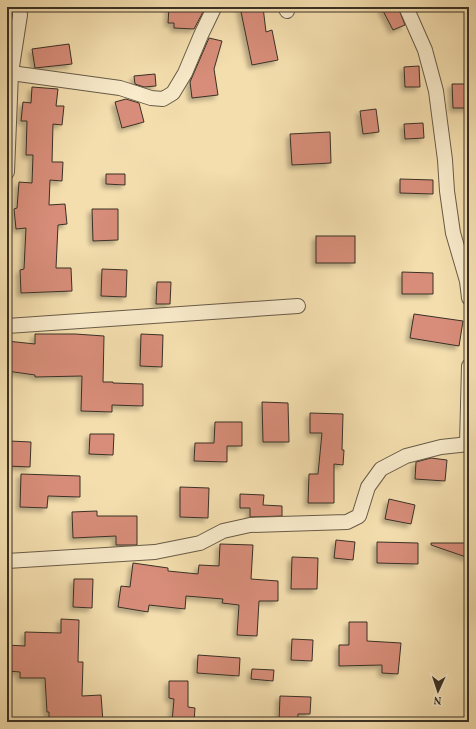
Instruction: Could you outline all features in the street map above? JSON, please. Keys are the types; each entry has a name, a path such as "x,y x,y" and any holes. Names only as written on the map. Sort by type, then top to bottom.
{"street":[{"path":"7,172 11,72 20,15 19,7"},
{"path":"406,7 425,50 436,91 453,233 467,281 469,298"},
{"path":"11,72 120,88 151,98 163,99 173,92 185,73 214,8"},
{"path":"7,326 298,306"},
{"path":"7,561 155,552 200,543 223,531 250,525 347,522 359,516 368,487 381,469 406,456 441,447 468,444 469,366"}],"building":[{"path":"169,7 204,7 204,10 194,29 174,28 174,23 168,23"},
{"path":"240,7 263,7 266,32 272,30 278,60 252,65"},
{"path":"381,7 398,7 405,25 393,30"},
{"path":"209,38 222,41 214,69 218,95 192,98 190,82"},
{"path":"69,44 72,64 35,68 32,49"},
{"path":"419,66 420,87 405,87 404,67"},
{"path":"155,74 156,86 144,87 135,84 134,76"},
{"path":"452,84 468,84 469,108 453,108"},
{"path":"32,87 58,89 56,106 64,106 62,125 53,124 52,162 63,162 62,181 50,180 49,205 65,204 67,224 58,225 56,268 71,268 72,291 21,293 20,270 24,269 26,228 16,229 14,209 17,208 19,182 32,183 33,155 26,155 27,121 21,121 23,102 31,103"},
{"path":"126,99 139,103 144,122 122,128 115,102"},
{"path":"376,109 379,132 363,134 360,111"},
{"path":"423,123 424,138 405,139 404,124"},
{"path":"330,132 331,163 292,165 290,134"},
{"path":"106,174 125,174 125,185 106,184"},
{"path":"400,179 433,180 433,194 400,193"},
{"path":"92,209 118,209 118,240 93,241"},
{"path":"316,236 355,236 355,263 316,263"},
{"path":"102,269 127,270 126,297 101,296"},
{"path":"402,272 433,273 433,294 402,294"},
{"path":"157,282 171,282 170,304 156,304"},
{"path":"414,314 463,321 459,346 410,338"},
{"path":"35,334 104,336 103,382 143,384 143,406 112,405 112,412 81,411 82,376 35,377 35,375 7,371 7,341 35,344"},
{"path":"141,334 163,335 162,367 140,366"},
{"path":"262,402 288,403 289,442 263,442"},
{"path":"310,413 343,414 343,465 334,464 334,503 308,503 309,474 318,474 322,433 310,433"},
{"path":"215,422 242,422 242,446 227,446 227,462 194,461 195,443 214,443"},
{"path":"90,434 114,434 113,455 89,454"},
{"path":"9,441 31,442 30,467 8,466"},
{"path":"431,458 447,460 445,481 415,479 416,462"},
{"path":"21,474 80,476 80,497 48,496 47,508 20,507"},
{"path":"180,487 209,488 208,518 180,517"},
{"path":"240,494 264,495 263,505 282,506 282,516 250,517 250,508 240,508"},
{"path":"389,499 415,505 411,524 385,519"},
{"path":"97,511 97,516 137,516 137,545 116,545 116,536 73,538 72,512"},
{"path":"336,540 355,542 353,560 334,558"},
{"path":"377,542 418,543 418,564 377,563"},
{"path":"431,543 469,543 469,558 431,545"},
{"path":"220,544 253,545 251,579 278,581 278,601 259,601 257,636 237,635 239,605 222,603 223,599 186,596 185,609 149,605 148,612 118,607 121,586 130,587 133,563 168,568 168,571 198,574 199,565 219,566"},
{"path":"292,557 318,558 317,589 291,589"},
{"path":"74,579 93,579 92,608 73,607"},
{"path":"61,619 79,620 78,662 83,662 82,696 101,695 103,722 49,722 45,678 20,678 20,672 7,671 7,645 25,646 25,632 61,633"},
{"path":"349,622 367,622 367,641 401,643 398,674 382,673 382,665 339,666 339,645 349,645"},
{"path":"292,639 313,640 312,661 291,660"},
{"path":"198,655 240,658 239,676 197,673"},
{"path":"252,669 274,670 273,681 251,679"},
{"path":"169,681 188,681 188,707 195,708 194,722 172,722 174,699 169,698"},
{"path":"280,696 311,697 310,714 298,714 298,722 279,722"}]}
